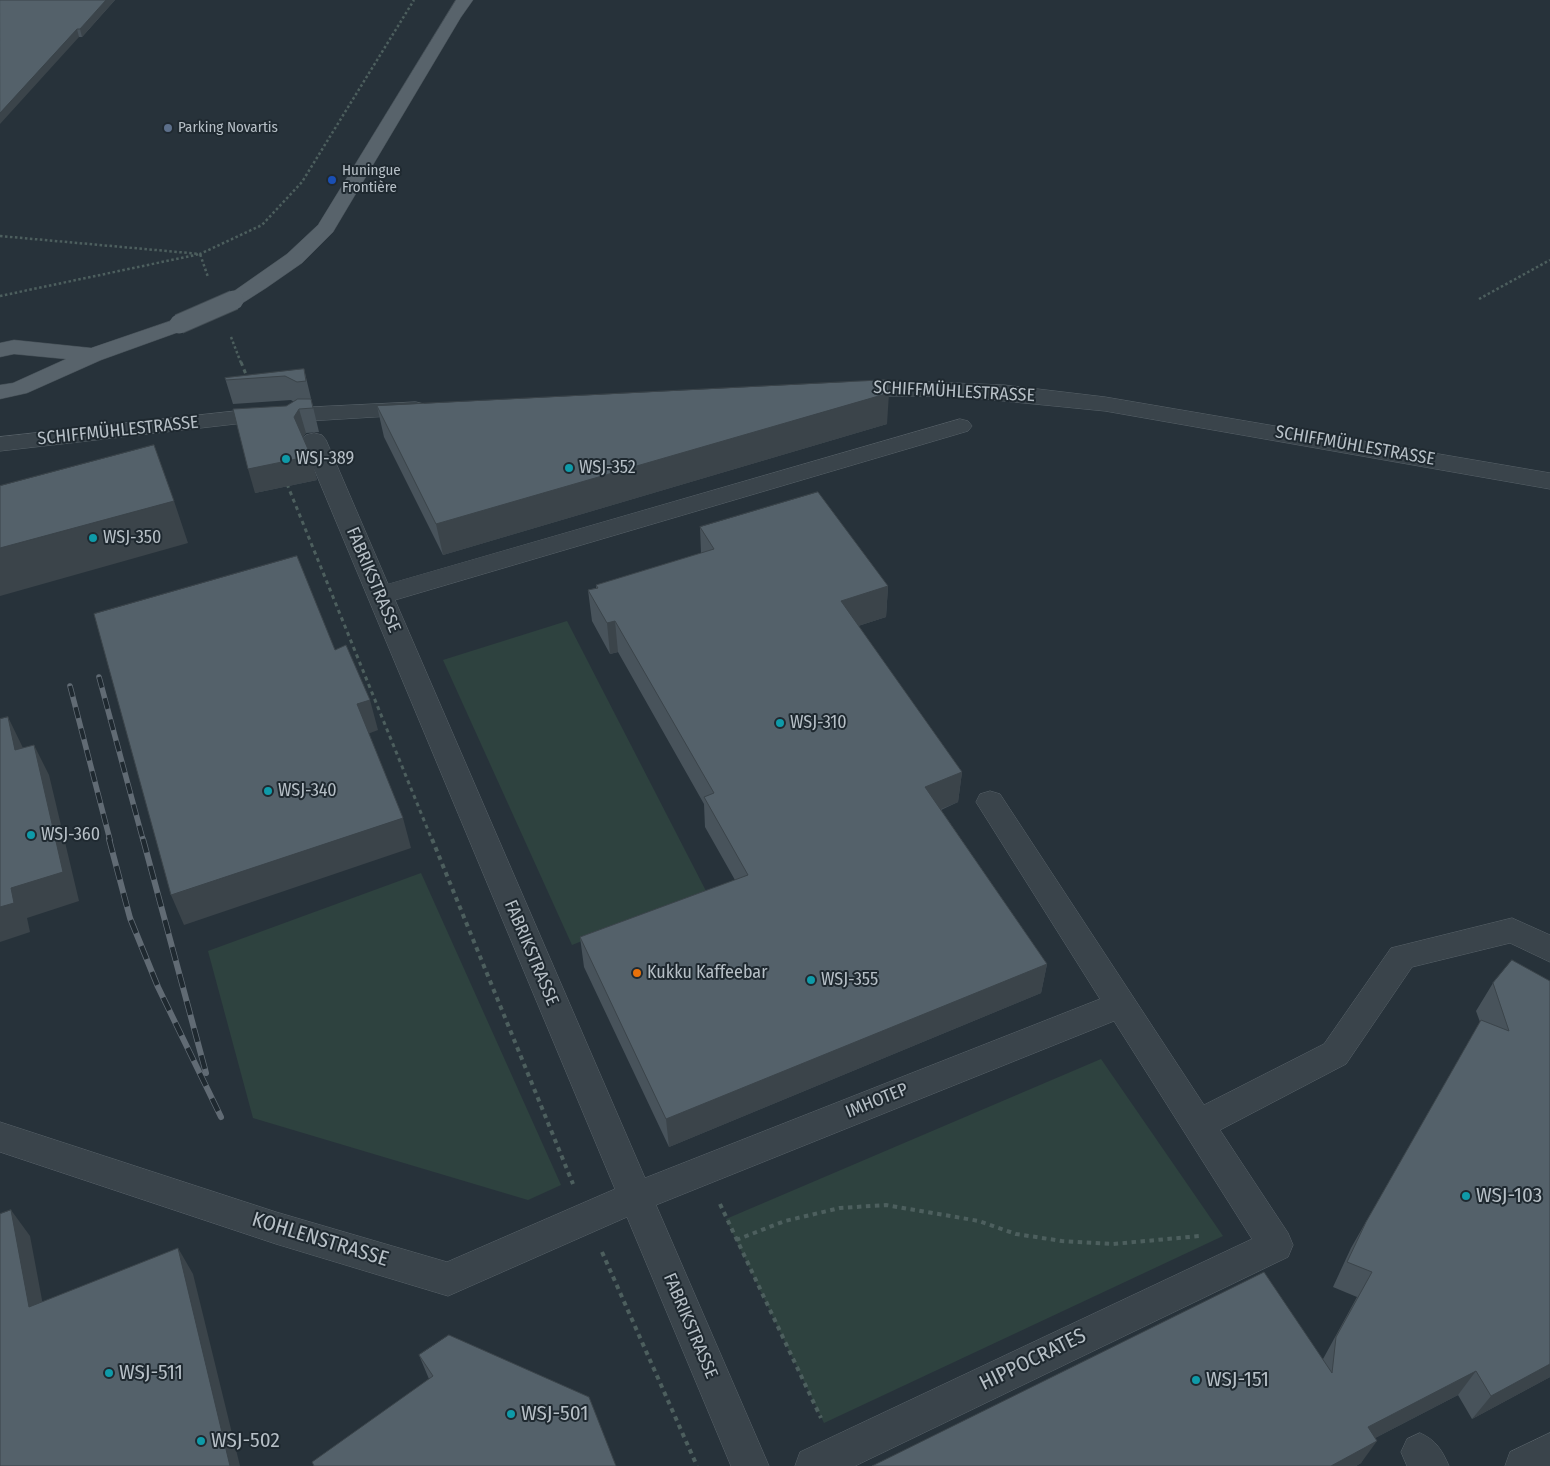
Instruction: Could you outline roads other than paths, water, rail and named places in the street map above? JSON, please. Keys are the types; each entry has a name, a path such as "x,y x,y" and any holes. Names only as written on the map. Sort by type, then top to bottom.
{"main road":[{"path":"0,392 19,388 93,355 179,324 234,300 286,264 316,239 326,228 453,16 465,0"},
{"path":"0,350 14,347 93,355"}],"street":[{"name":"SCHIFFMÜHLESTRASSE","path":"827,390 886,387 1006,391 1128,406 1550,481"},
{"path":"292,415 441,408"},
{"name":"SCHIFFMÜHLESTRASSE","path":"0,444 236,418"},
{"path":"380,595 960,426"},
{"name":"FABRIKSTRASSE","path":"314,440 634,1198 750,1466"},
{"path":"990,802 1198,1125 1335,1054 1402,957 1512,930 1550,949"},
{"name":"IMHOTEP","path":"634,1198 1119,1005"},
{"name":"HIPPOCRATES","path":"827,1460 1276,1244 1198,1125"},
{"name":"KOHLENSTRASSE","path":"0,1137 276,1228 448,1279 586,1217 634,1198"},
{"path":"1524,1466 1550,1452"}],"railway":[{"path":"99,677 143,840"},
{"path":"70,686 110,840"},
{"path":"109,839 130,918 158,987 221,1117"},
{"path":"143,839 206,1073"}],"place":[{"name":"Parking Novartis","path":"168,128"},
{"name":"Huningue Frontière","path":"332,180"},
{"name":"WSJ-389","path":"286,459"},
{"name":"WSJ-352","path":"569,468"},
{"name":"WSJ-350","path":"93,538"},
{"name":"WSJ-310","path":"780,723"},
{"name":"WSJ-340","path":"268,791"},
{"name":"WSJ-360","path":"31,835"},
{"name":"Kukku Kaffeebar","path":"637,973"},
{"name":"WSJ-355","path":"811,980"},
{"name":"WSJ-103","path":"1466,1196"},
{"name":"WSJ-511","path":"109,1373"},
{"name":"WSJ-151","path":"1196,1380"},
{"name":"WSJ-501","path":"511,1414"},
{"name":"WSJ-502","path":"201,1441"}]}
